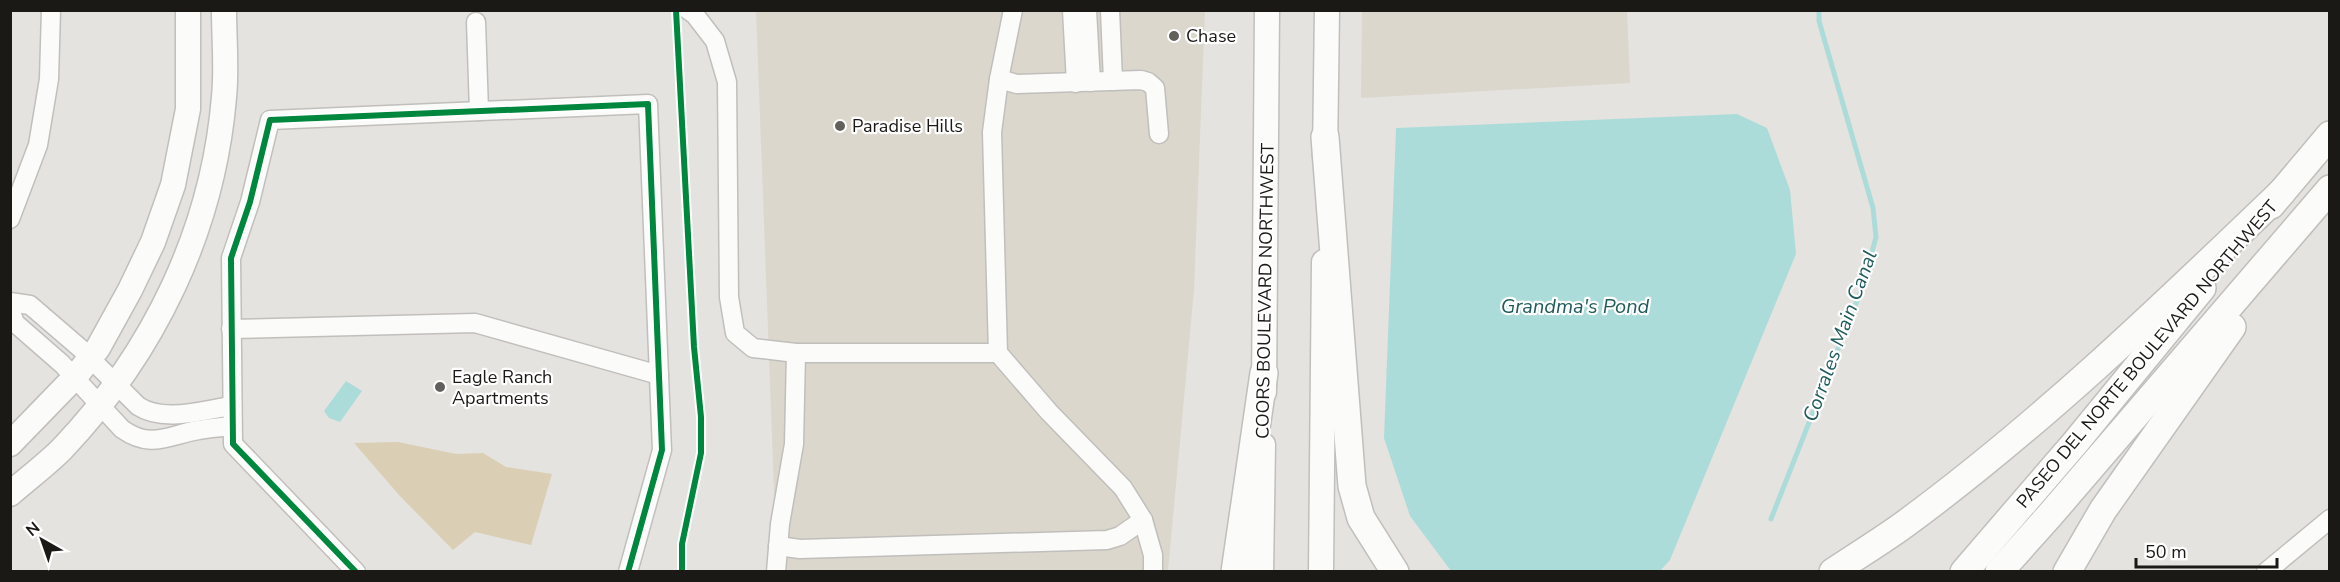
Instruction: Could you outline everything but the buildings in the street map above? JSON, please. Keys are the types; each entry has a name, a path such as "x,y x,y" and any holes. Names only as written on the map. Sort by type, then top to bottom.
{"highway":[{"name":"PASEO DEL NORTE BOULEVARD NORTHWEST","path":"1964,572 2330,135"},
{"path":"1325,137 1352,486 1361,518 1395,572"},
{"path":"1833,572 1908,522 2019,435 2118,349 2282,192"},
{"path":"2067,572 2103,510 2328,192"},
{"name":"PASEO DEL NORTE BOULEVARD NORTHWEST","path":"1999,572 2328,192"},
{"path":"1235,572 1264,373"}],"main road":[{"path":"10,444 75,377 98,348 153,242 172,185 188,109 188,10"},
{"path":"10,494 61,450 127,370 163,309 191,248 213,176 225,96 224,10"},
{"name":"COORS BOULEVARD NORTHWEST","path":"1261,572 1267,10"},
{"path":"1321,572 1327,10"}],"street":[{"path":"10,219 38,145 49,79 51,10"},
{"path":"688,10 695,15 715,41 727,82 729,297 735,333 753,348 796,353 998,353"},
{"path":"1013,10 999,79 992,132 998,353 1049,412 1124,488 1143,520 1153,555 1153,572"},
{"path":"1072,10 1083,83"},
{"path":"1083,83 1088,10"},
{"path":"1110,10 1113,81"},
{"path":"476,22 479,111"},
{"path":"999,79 1017,84 1141,80 1148,82 1155,88 1159,134"},
{"path":"356,572 233,444 231,258 250,202 270,120 648,104 662,450 628,572"},
{"path":"10,302 30,305 90,358 138,406 156,414 232,406"},
{"path":"10,309 15,323 75,377 122,429 132,435 143,439 172,438 200,429 232,426"},
{"path":"28,334 43,316"},
{"path":"231,329 476,323 658,375"},
{"path":"776,572 794,444 796,353"},
{"path":"2277,568 2330,519"},
{"path":"778,546 800,549 1107,540 1120,536 1143,520"}],"shaded area":[{"path":"756,11 1205,11 1194,290 1168,571 777,571"},
{"path":"1362,11 1627,11 1630,83 1361,98"},
{"path":"398,442 456,454 483,453 506,467 552,474 531,545 475,532 453,550 399,495 354,443"}],"water":[{"name":"Grandma's Pond","path":"1737,114 1767,128 1790,190 1796,254 1670,560 1660,571 1451,571 1410,516 1384,438 1396,128"},
{"path":"346,381 362,391 340,422 329,418 324,411"}],"waterway":[{"name":"Corrales Main Canal","path":"1771,519 1864,283 1876,237 1873,208 1819,21 1819,10"}],"cycle path":[{"path":"676,10 694,347 701,417 701,453 682,544 682,572"},
{"path":"356,572 233,444 231,258 250,202 270,120 648,104 662,450 628,572"}],"place":[{"name":"Chase","path":"1174,36"},
{"name":"Paradise Hills","path":"840,126"},
{"name":"Eagle Ranch Apartments","path":"440,387"}]}
